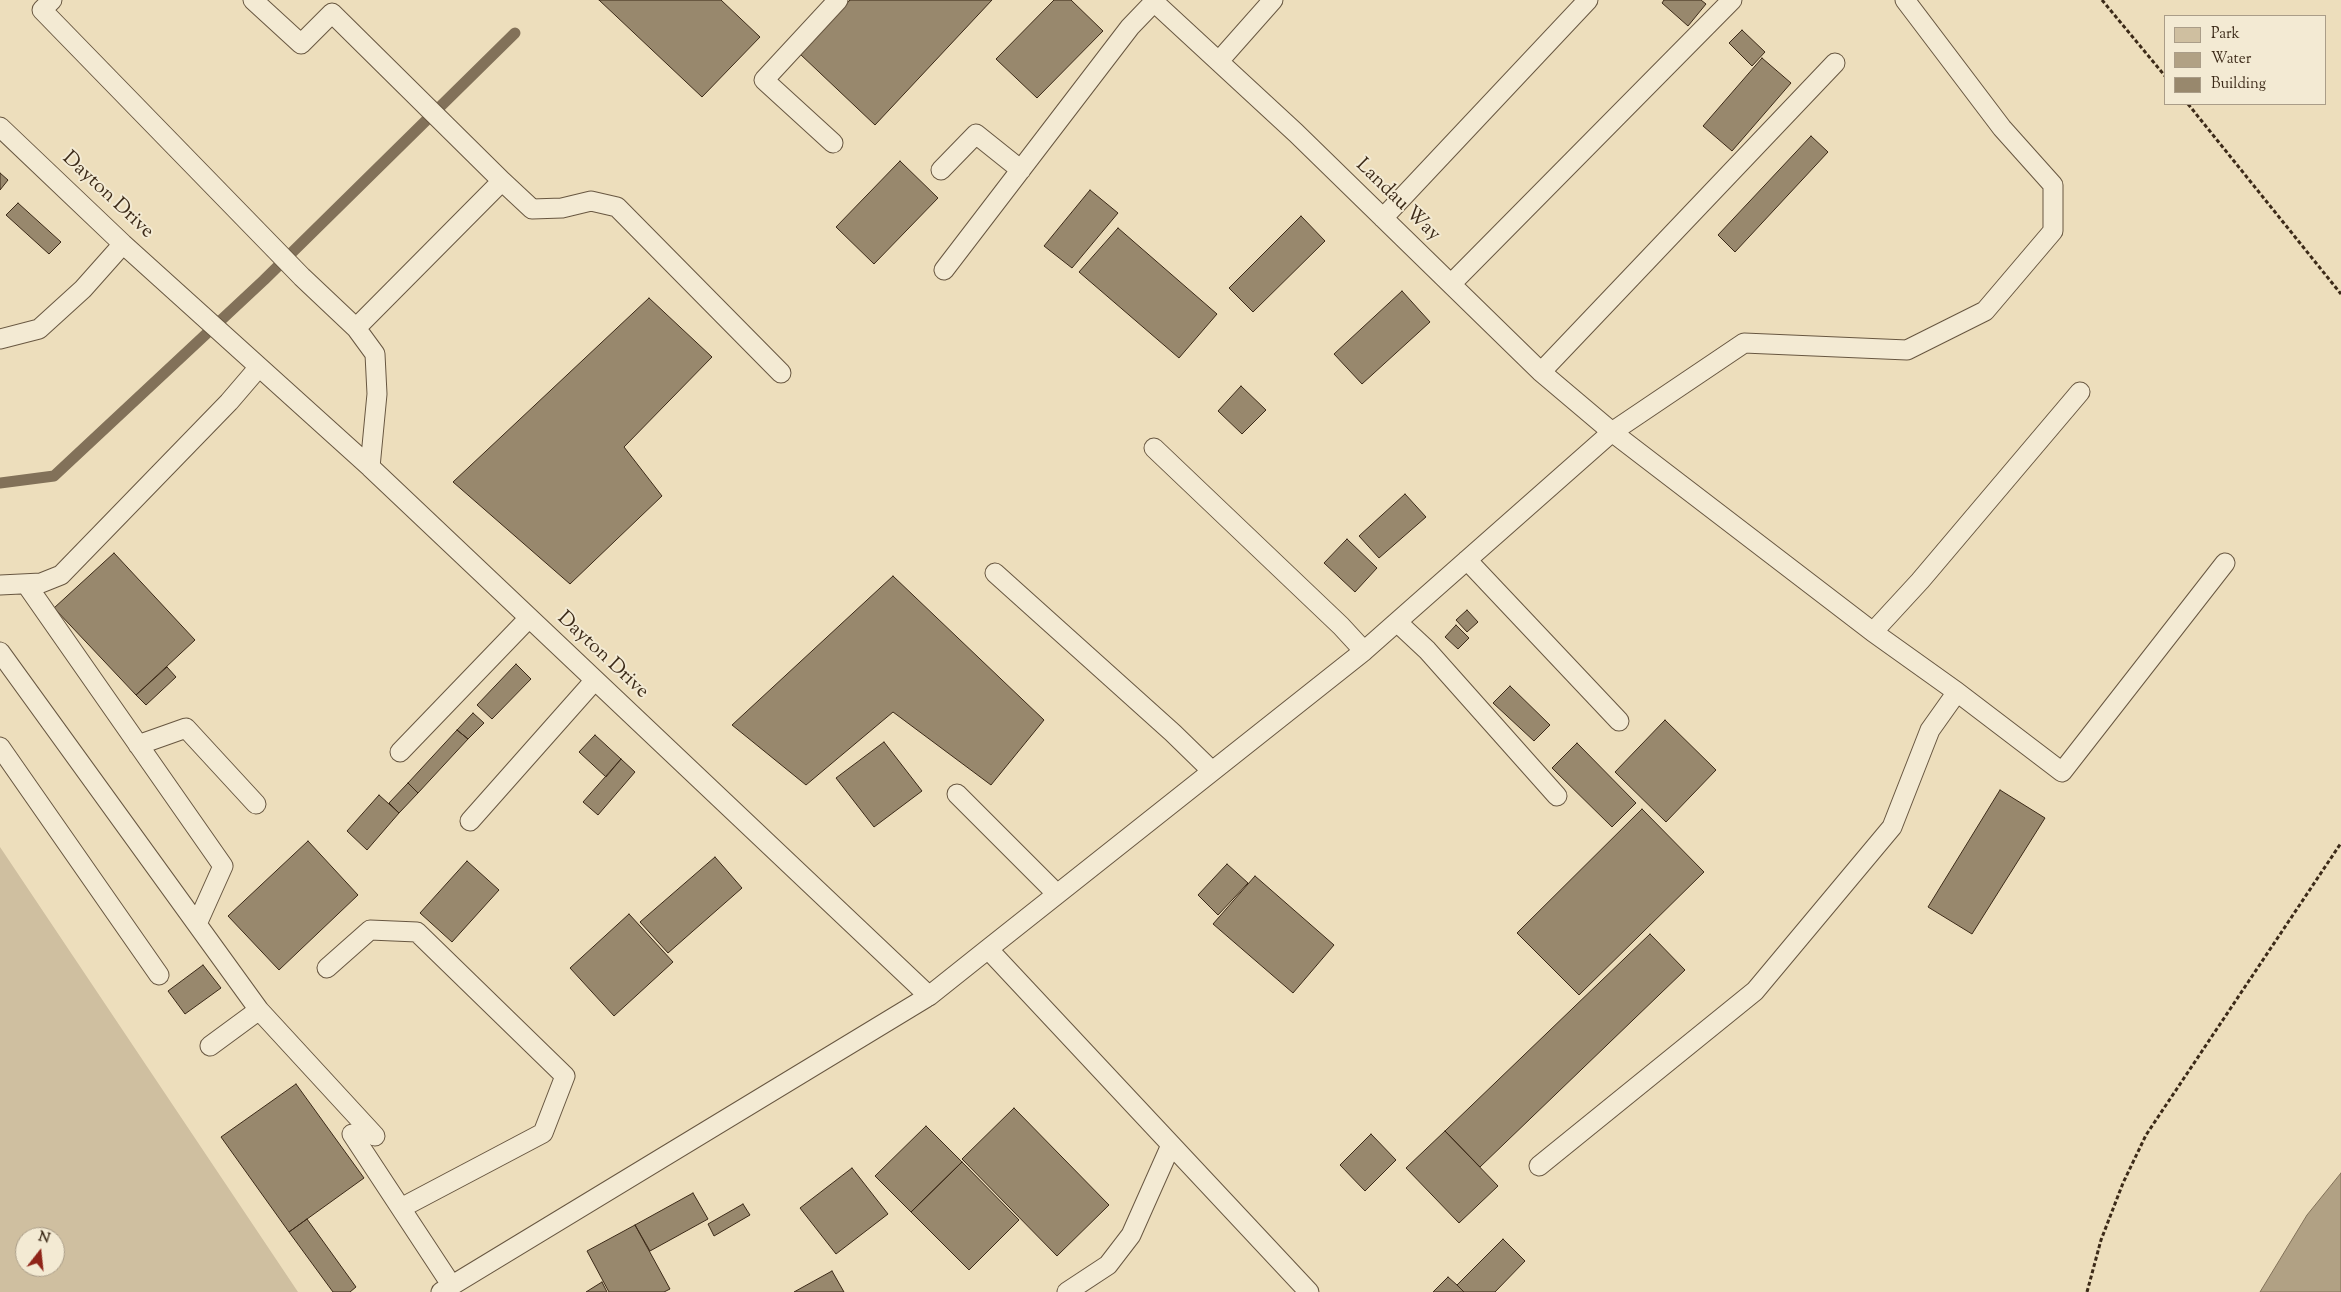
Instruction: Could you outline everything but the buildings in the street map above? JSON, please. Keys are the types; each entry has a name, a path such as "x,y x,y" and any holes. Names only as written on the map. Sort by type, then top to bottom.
{"lane":[{"path":"52,0 42,10 302,277 356,328 375,354 377,394 370,468"},
{"path":"253,0 301,44 338,7 415,94 532,209 562,208 591,201 617,207 781,373"},
{"path":"833,143 764,80 838,0"},
{"path":"1219,61 1273,0"},
{"path":"1384,218 1424,178 1588,0"},
{"path":"1451,284 1732,0"},
{"path":"352,1134 457,1287 929,996 1364,651 1612,432 1744,343 1907,350 1985,311 2053,231 2053,185 2002,128 1905,0"},
{"path":"944,270 1130,26 1154,1"},
{"name":"Landau Way","path":"1154,1 1384,218 1541,372 1612,432 1873,632 1957,692 2062,772 2225,563"},
{"path":"1541,372 1835,63"},
{"name":"Dayton Drive","path":"0,126 124,244 370,468 929,996"},
{"path":"941,170 976,134 1021,170"},
{"path":"356,328 502,181"},
{"path":"0,339 39,329 82,289 124,244"},
{"path":"0,585 41,583 61,575 229,402 259,367"},
{"path":"1873,632 1920,581 2080,392"},
{"path":"1154,448 1341,626 1364,651"},
{"path":"1467,560 1619,721"},
{"path":"995,573 1174,732 1212,771"},
{"path":"26,584 223,866 197,924"},
{"path":"400,752 529,618"},
{"path":"1397,622 1427,650 1557,796"},
{"path":"0,652 259,1010 375,1136"},
{"path":"470,821 594,680"},
{"path":"1539,1166 1755,991 1892,827 1930,730 1957,692"},
{"path":"138,745 186,728 256,804"},
{"path":"0,746 159,975"},
{"path":"957,794 1057,894"},
{"path":"327,968 370,930 417,932 565,1076 543,1133 401,1208"},
{"path":"988,950 1309,1292"},
{"path":"210,1046 259,1010"},
{"path":"1067,1292 1108,1264 1131,1235 1171,1145"}],"path":[{"path":"2102,0 2164,75"},
{"path":"2189,105 2341,294"},
{"path":"2087,1292 2102,1240 2123,1183 2146,1135 2341,843"}],"green space":[{"path":"0,847 298,1292 0,1292"}],"water":[{"path":"2341,1173 2341,1292 2260,1292 2307,1215"}],"waterway":[{"path":"0,483 54,476 264,280 515,33"}]}
